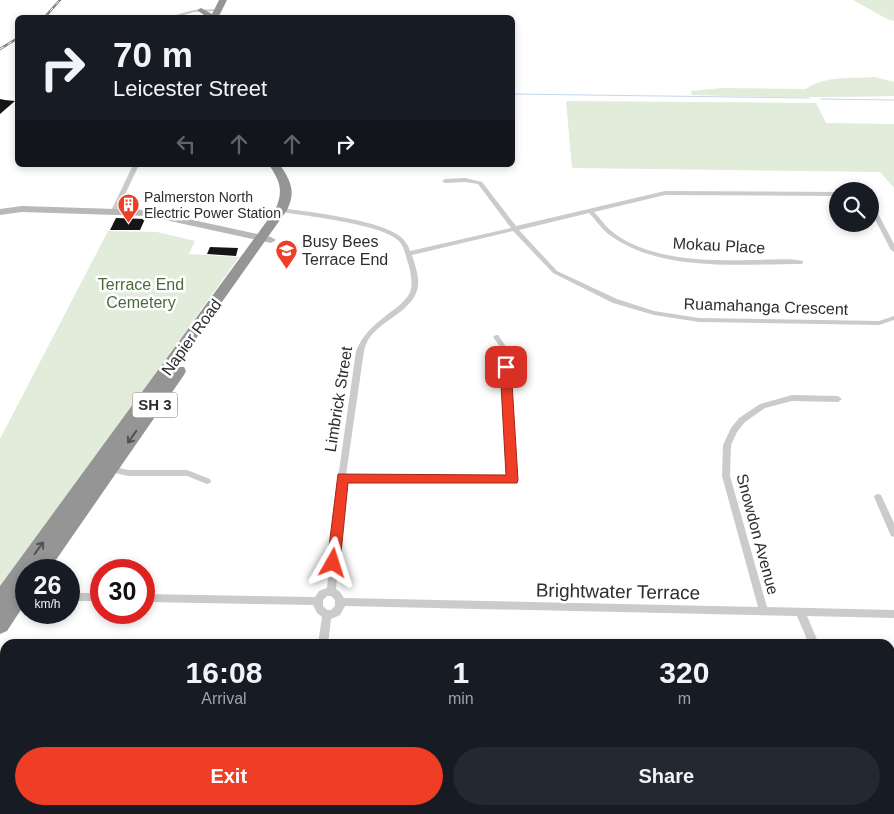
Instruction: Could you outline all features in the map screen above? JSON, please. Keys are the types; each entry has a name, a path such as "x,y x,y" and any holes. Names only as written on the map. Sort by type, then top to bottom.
{"highway":[{"path":"216,14 223,0"},
{"path":"201,10 208,15"},
{"name":"Napier Road","path":"275,167 287,186 286,211"},
{"name":"Napier Road","path":"40,559 297,195 297,184 290,171 285,167"},
{"name":"Napier Road","path":"46,559 110,470 153,398"},
{"name":"Napier Road","path":"0,625 15,596"}],"main road":[{"path":"0,203 22,209"},
{"path":"0,212 22,209 114,210 160,215 266,239"}],"street":[{"path":"180,15 201,10 216,14"},
{"path":"114,210 135,167"},
{"name":"Ruamahanga Crescent","path":"445,181 465,180 480,183 514,227 555,272 615,301 654,313 699,320 879,323 894,318"},
{"path":"408,254 514,227 665,193 829,194"},
{"name":"Limbrick Street","path":"286,211 340,219 388,232 400,239 408,254 415,280 413,293 403,305 373,329 362,343 342,478 331,591"},
{"name":"Mokau Place","path":"590,211 608,231 630,245 653,254 681,260 801,262"},
{"path":"879,221 894,250"},
{"path":"342,478 512,480 504,348 496,337"},
{"name":"Snowdon Avenue","path":"764,612 726,476 727,445 734,430 742,420 763,406 792,398 838,399"},
{"path":"110,470 128,473 187,473 207,481"},
{"path":"878,497 894,533"},
{"path":"331,591 339,596 341,602 336,611 327,614 319,609 317,602 321,594 331,591"},
{"path":"155,598 317,602"},
{"name":"Brightwater Terrace","path":"341,602 894,614"},
{"path":"800,612 812,639"},
{"path":"324,639 327,614"}],"green space":[{"path":"853,0 894,0 894,21 887,19"},
{"path":"875,77 894,82 894,96 717,96 692,95 691,91 722,88 806,89 830,80"},
{"path":"566,101 816,103 826,123 894,124 894,188 880,172 572,168"},
{"name":"Terrace End Cemetery","path":"108,231 157,232 195,241 189,254 239,257 22,559 15,559 15,568 0,589 0,439"}],"building":[{"path":"0,99 5,100 15,101 0,114"},
{"name":"Palmerston North Electric Power Station","path":"116,218 145,219 140,230 110,230"},
{"path":"210,247 238,248 236,256 207,254"}],"waterway":[{"path":"515,94 809,98"},
{"path":"821,99 894,100"}],"railway":[{"path":"47,15 60,0"},
{"path":"0,49 15,40"}],"place":[{"name":"Palmerston North Electric Power Station","path":"128,224"},
{"name":"Busy Bees Terrace End","path":"286,269"}],"route":[{"path":"333,563 342,478 512,480 506,367"}]}
